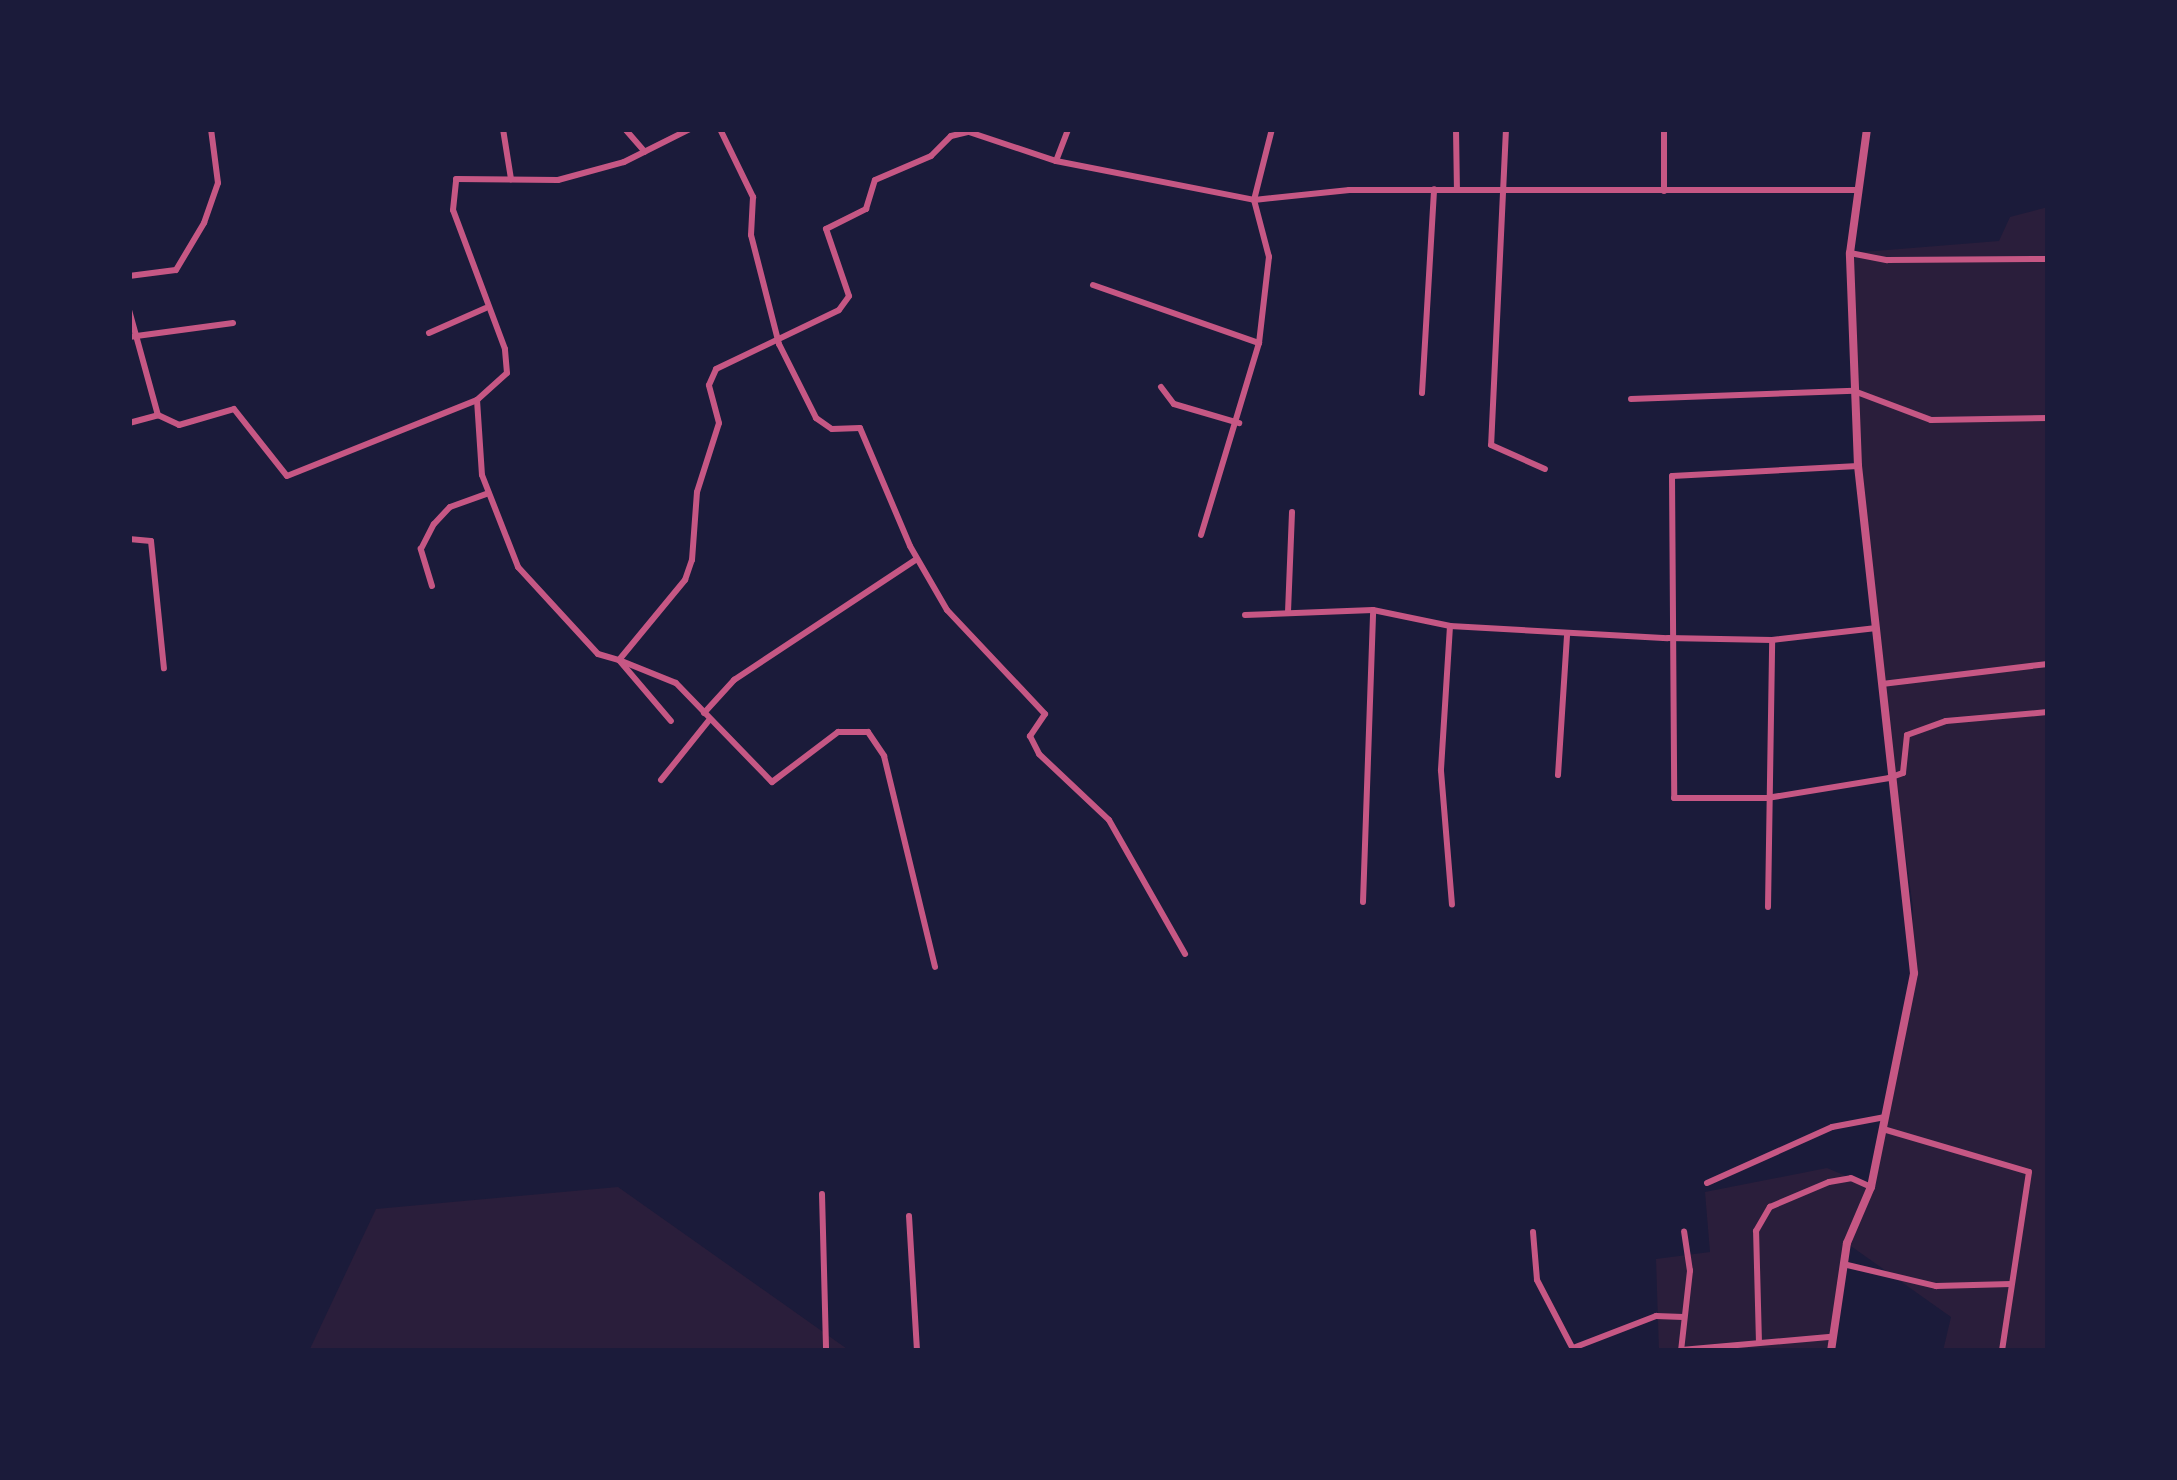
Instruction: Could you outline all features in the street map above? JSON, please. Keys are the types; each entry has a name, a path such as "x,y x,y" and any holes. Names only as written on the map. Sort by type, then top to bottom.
{"street":[{"path":"129,276 176,270 205,223 218,182 211,129"},
{"path":"503,129 512,178"},
{"path":"625,129 646,152"},
{"path":"129,423 158,415 179,425 234,410 287,476 477,400 507,373 451,189 456,179 558,180 646,152 690,129"},
{"path":"720,129 753,196 751,235 779,344 816,418 832,429 860,428 917,560 989,662 1045,714 1030,736 1039,754 1108,820 1185,954"},
{"path":"1056,160 1068,129"},
{"path":"1201,536 1239,424 1259,343 1269,257 1254,200 1271,129"},
{"path":"1456,129 1457,190"},
{"path":"1506,129 1491,446 1545,469"},
{"path":"1664,129 1664,191"},
{"path":"1831,1351 1844,1264 1871,1187 1905,1042 1915,948 1889,778 1858,466 1850,253 1867,129"},
{"path":"619,660 685,580 692,560 697,492 719,423 709,385 716,369 779,344 849,296 826,230 866,209 875,180 886,172 969,132 1056,160 1254,200 1434,189 1859,190"},
{"path":"1422,393 1434,189"},
{"path":"1850,253 1887,260 2048,260"},
{"path":"1093,285 1259,343"},
{"path":"429,333 485,308"},
{"path":"129,310 132,337 158,415"},
{"path":"132,337 233,323"},
{"path":"1161,387 1174,404 1239,424"},
{"path":"1631,399 1854,391 1931,420 2048,418"},
{"path":"477,400 475,420 489,493 537,594 598,654 676,683 772,782 838,732 868,732 884,756 934,968"},
{"path":"454,410 475,420"},
{"path":"1858,466 1672,476 1668,638 1673,798 1767,798 1889,778 1903,773 1906,735 1946,721 2048,712"},
{"path":"432,586 421,550 434,524 450,506 489,493"},
{"path":"1288,612 1292,512"},
{"path":"129,539 151,541 164,668"},
{"path":"661,780 734,680 917,560"},
{"path":"1245,615 1373,610 1450,626 1668,638 1772,640 1876,628"},
{"path":"1363,902 1373,610"},
{"path":"1450,626 1441,771 1452,905"},
{"path":"1558,775 1568,634"},
{"path":"1768,907 1772,640"},
{"path":"619,660 671,721"},
{"path":"1879,684 2048,664"},
{"path":"1707,1183 1848,1120 1885,1117"},
{"path":"1883,1130 2030,1172 2002,1351"},
{"path":"1759,1343 1756,1232 1771,1208 1829,1182 1851,1178 1871,1187"},
{"path":"822,1194 826,1351"},
{"path":"909,1216 917,1351"},
{"path":"1533,1232 1537,1280 1573,1350 1656,1316 1684,1317"},
{"path":"1684,1232 1690,1271 1681,1350 1831,1337"},
{"path":"1844,1264 1936,1286 2013,1284"}],"shaded area":[{"path":"2048,207 2048,1351 1943,1351 1951,1317 1848,1244 1831,1351 1659,1351 1656,1259 1710,1252 1705,1192 1827,1168 1870,1186 1905,1042 1913,908 1863,542 1850,253 1999,241 2010,217"},
{"path":"618,1187 850,1351 309,1351 376,1209"}]}
